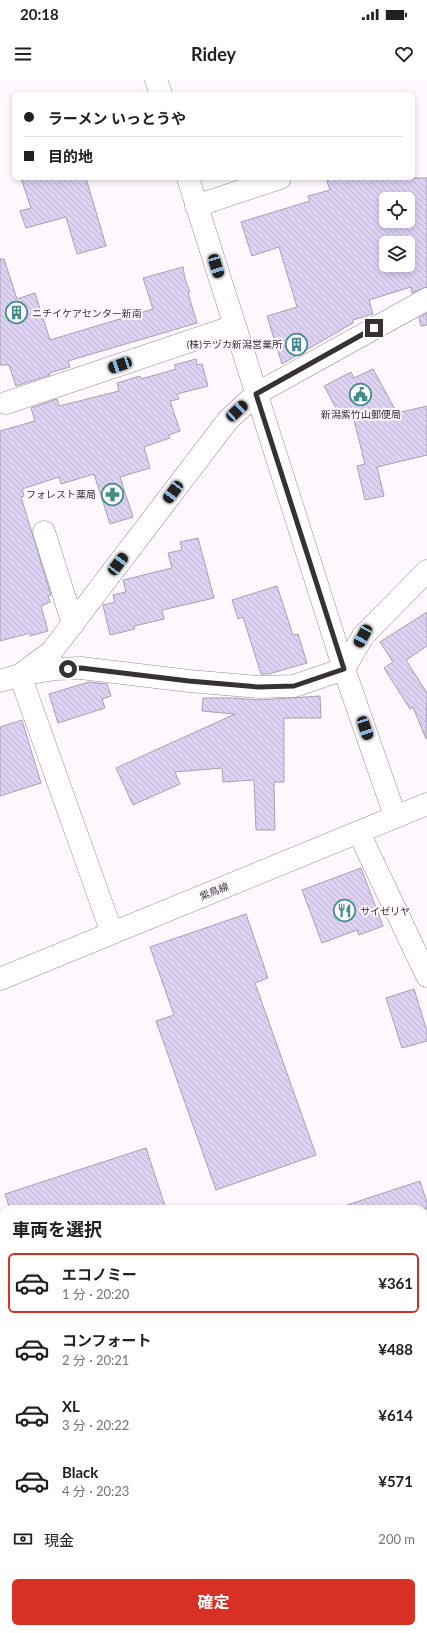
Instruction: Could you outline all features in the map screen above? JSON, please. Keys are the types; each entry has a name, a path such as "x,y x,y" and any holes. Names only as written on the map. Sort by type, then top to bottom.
{"main road":[{"path":"156,80 160,92"},
{"path":"189,180 344,669 395,816"},
{"path":"196,206 274,180"},
{"path":"10,678 52,651 228,420 256,394 427,299"},
{"path":"6,403 235,326"},
{"path":"44,532 73,624"},
{"path":"10,678 54,669 81,668 189,681 258,687 294,686 344,669 363,636 427,571"},
{"path":"10,678 112,932"},
{"name":"紫鳥線","path":"0,979 427,804"},
{"path":"359,833 427,976"}],"building":[{"path":"415,178 427,178 427,287 412,293 411,287 369,300 373,314 353,320 353,323 282,364 267,316 297,307 279,247 252,256 241,222 310,201 308,196 330,190 327,180 415,180"},
{"path":"22,180 87,180 106,246 77,254 66,217 26,228 20,211 31,208"},
{"path":"0,259 4,259 17,299 35,293 50,340 153,309 143,278 183,267 185,279 190,292 188,293 197,323 68,361 70,367 49,373 50,375 16,386 9,365 0,365"},
{"path":"427,313 427,325 421,326 419,318"},
{"path":"196,359 197,365 202,364 208,386 177,394 179,399 170,401 180,431 169,435 170,438 144,447 150,468 120,477 133,517 110,524 94,474 61,484 59,477 22,489 24,496 21,497 51,595 48,596 50,602 41,606 48,631 30,636 30,633 0,641 0,431 35,421 31,408 57,399 59,406 119,391 117,383 140,376 141,379 176,369 174,365"},
{"path":"373,369 397,413 427,406 427,455 377,467 384,496 365,500 357,466 365,464 352,412 341,417 324,386 351,372 354,378"},
{"path":"198,538 214,598 162,610 164,619 134,626 135,629 110,635 103,605 115,602 113,595 126,592 123,580 172,568 168,553 182,550 180,542"},
{"path":"277,586 293,635 298,634 307,663 269,674 261,674 243,617 238,619 232,600"},
{"path":"427,612 427,646 406,660 427,693 426,739 413,707 410,709 384,668 393,662 380,642"},
{"path":"89,682 107,684 111,696 102,699 105,708 58,723 49,694"},
{"path":"320,696 321,718 284,718 284,782 274,782 275,830 256,830 254,780 223,782 222,768 175,772 180,784 133,805 116,768 235,714 202,711 203,698 258,700"},
{"path":"22,720 41,783 0,796 0,727"},
{"name":"サイゼリヤ","path":"361,868 383,926 359,935 357,930 322,943 302,890"},
{"path":"246,914 268,978 255,983 316,1155 216,1190 156,1021 174,1015 150,947"},
{"path":"414,989 427,1031 427,1041 402,1048 386,998"},
{"path":"146,1148 165,1205 9,1205 5,1194"},
{"path":"420,1181 427,1203 427,1205 347,1205"}],"place":[{"name":"ニチイケアセンター新南","path":"16,313"},
{"name":"(株)テヅカ新潟営業所","path":"297,344"},
{"name":"新潟紫竹山郵便局","path":"361,394"},
{"name":"フォレスト薬局","path":"112,494"},
{"name":"サイゼリヤ","path":"344,911"}],"route":[{"path":"68,669 81,668 189,681 258,687 294,686 344,669 256,394 374,328"}]}
